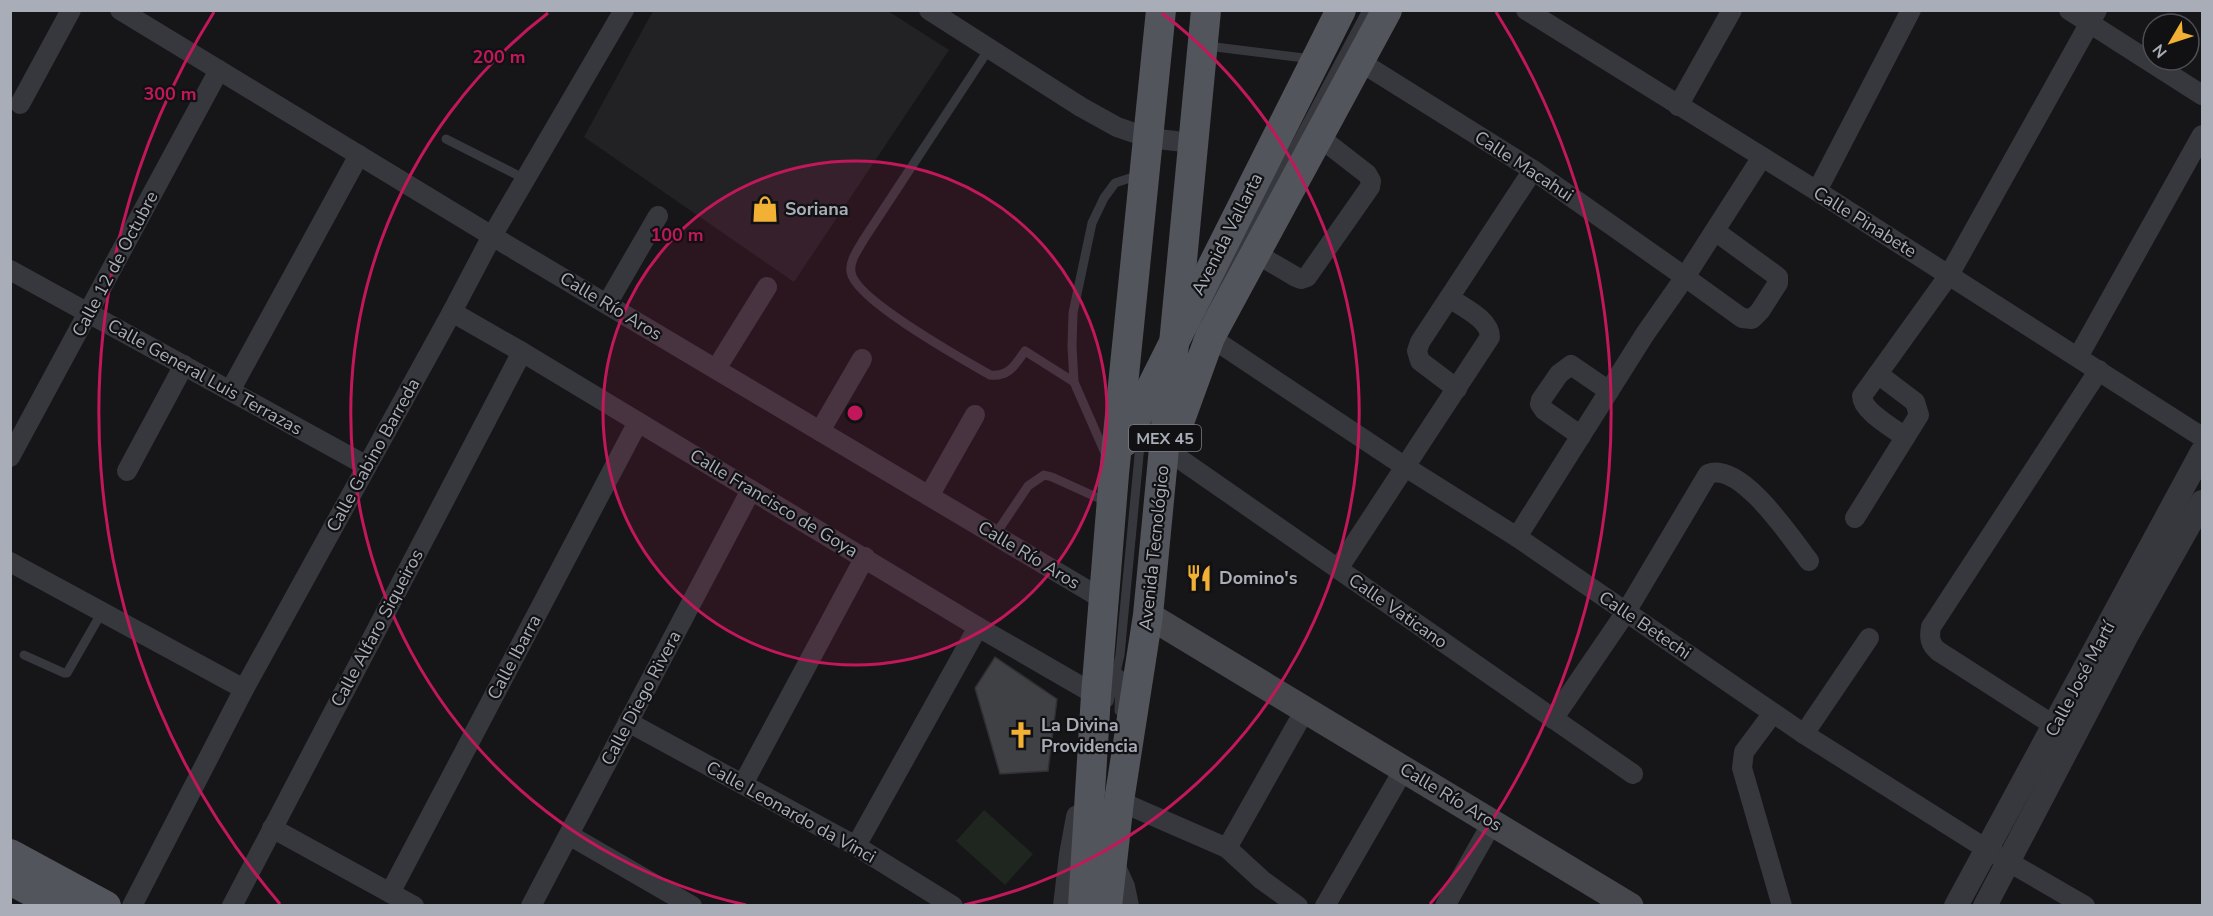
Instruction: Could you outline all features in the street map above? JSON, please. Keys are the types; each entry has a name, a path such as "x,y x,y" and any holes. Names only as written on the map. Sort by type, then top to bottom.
{"main road":[{"name":"MEX 45","path":"1083,906 1090,784 1103,708 1104,600 1114,467 1161,10"},
{"name":"Avenida Tecnológico","path":"1107,906 1119,801 1148,615 1164,448 1185,342 1193,143 1206,10"},
{"name":"Avenida Vallarta","path":"1114,467 1185,342 1314,60 1341,10"},
{"name":"Avenida Vallarta","path":"1164,448 1177,427 1185,342 1255,253 1387,10"},
{"path":"1145,173 1163,176 1169,182 1161,284 1185,342"},
{"name":"Calle Río Aros","path":"1148,615 1492,823 1603,898 1630,906"},
{"path":"10,854 106,906"},
{"path":"10,880 59,906"}],"street":[{"path":"20,104 71,10"},
{"name":"Calle Río Aros","path":"120,10 492,236 1104,600"},
{"name":"Calle Gabino Barreda","path":"132,906 244,689 492,236 624,10"},
{"path":"929,10 1081,107 1117,127 1149,138 1193,143"},
{"name":"Calle Pinabete","path":"1526,10 1547,16 1678,106 1817,191 2202,437"},
{"path":"1678,106 1732,10"},
{"path":"1817,191 1911,10"},
{"path":"2069,10 2094,17 2202,95"},
{"path":"1905,436 1868,410 1862,402 1862,396 1949,275 2094,17"},
{"name":"Calle Macahui","path":"1359,61 1533,170 1742,318 1752,319 1760,311 1778,283 1778,277 1715,231"},
{"name":"Calle 12 de Octubre","path":"10,457 219,70"},
{"path":"2078,357 2202,135"},
{"path":"1255,253 1296,278 1307,277 1370,187 1371,181 1367,174 1318,136"},
{"path":"230,391 359,155"},
{"path":"1517,537 1645,334 1685,277 1762,157"},
{"path":"1457,389 1425,366 1418,356 1420,342 1533,170"},
{"path":"607,304 658,216"},
{"name":"Calle General Luis Terrazas","path":"10,270 368,466"},
{"path":"716,369 767,287"},
{"path":"1338,569 1490,337 1483,322 1450,298"},
{"name":"Calle Francisco de Goya","path":"452,312 865,557 1103,708"},
{"name":"Calle Betechi","path":"1185,342 1404,466 1517,537 1804,734 1988,850 2085,906"},
{"name":"Calle Alfaro Siqueiros","path":"232,906 522,352"},
{"path":"820,431 862,359"},
{"path":"127,471 184,365"},
{"path":"1581,436 1544,410 1540,404 1541,400 1559,374 1571,365 1609,391"},
{"path":"2055,726 1938,651 1931,643 1929,635 1931,627 2099,370"},
{"path":"1855,518 1919,415 1917,405 1878,374"},
{"path":"929,496 975,415"},
{"name":"Calle Ibarra","path":"390,893 638,422"},
{"name":"Calle Vaticano","path":"1164,448 1633,774"},
{"name":"Calle José Martí","path":"1956,906 2202,452"},
{"path":"1553,719 1626,612 1708,474 1716,472 1727,474 1752,492 1809,561"},
{"name":"Calle Diego Rivera","path":"531,906 750,489"},
{"name":"Calle José Martí","path":"1985,906 2128,633 2202,502"},
{"path":"743,784 865,557"},
{"path":"10,562 244,689"},
{"path":"856,846 978,627"},
{"path":"1804,734 1869,638"},
{"path":"1227,848 1305,710"},
{"path":"1773,713 1744,752 1742,768 1782,906"},
{"name":"Calle Leonardo da Vinci","path":"628,722 856,846 953,906"},
{"path":"1325,906 1404,769"},
{"path":"1065,906 1075,831 1090,784"},
{"path":"1119,801 1227,848 1262,880 1298,906"},
{"path":"1445,906 1492,823"},
{"path":"272,828 414,906"},
{"path":"569,835 692,906"},
{"path":"1113,867 1123,887 1127,906"}],"lane":[{"path":"1119,722 1120,655 1140,445 1185,342 1366,10"},
{"path":"1203,46 1314,60"},
{"path":"989,49 864,239 850,271 859,288 896,317 990,375 1004,375 1012,369 1025,351 1074,382"},
{"path":"447,139 525,179"},
{"path":"1114,467 1074,382 1073,313 1079,274 1092,223 1104,198 1115,183 1145,173"},
{"path":"995,535 1028,486 1044,475 1112,504"},
{"path":"24,655 64,674 68,673 102,612"},
{"path":"1103,708 1120,655"},
{"path":"1119,733 1119,801"},
{"path":"1076,906 1090,784"},
{"path":"1113,867 1114,906"}],"shaded area":[{"name":"Soriana","path":"653,11 888,11 949,50 794,282 584,137"},
{"path":"984,810 1033,854 1005,885 956,841"}],"building":[{"name":"La Divina Providencia","path":"995,657 1057,699 1048,771 1000,774 975,688"}],"place":[{"name":"Soriana","path":"765,209"},
{"name":"Domino's","path":"1199,578"},
{"name":"La Divina Providencia","path":"1021,735"}]}
